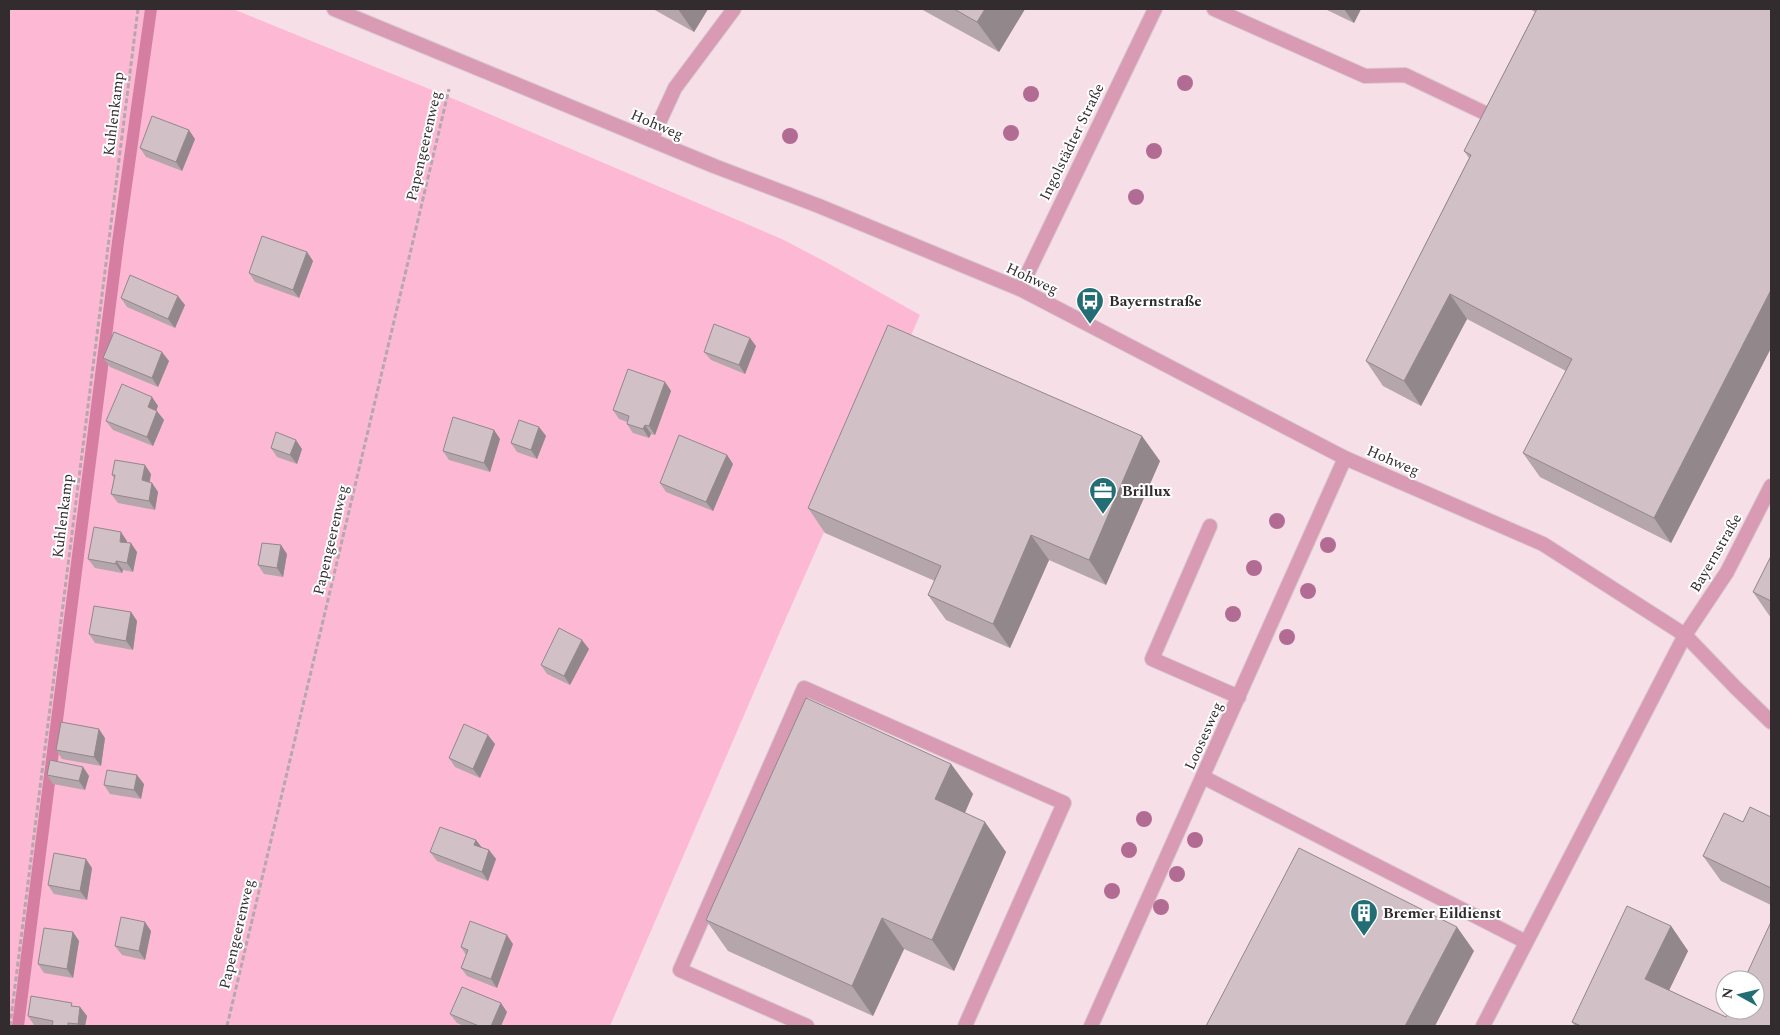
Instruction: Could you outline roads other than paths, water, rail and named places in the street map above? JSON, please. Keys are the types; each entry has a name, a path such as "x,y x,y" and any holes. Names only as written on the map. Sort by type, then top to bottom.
{"street":[{"name":"Hohweg","path":"334,9 650,140 766,187 819,206 1020,289 1345,458 1543,544 1686,635 1735,688 1771,722"},
{"path":"650,140 675,88 734,9"},
{"name":"Ingolstädter Straße","path":"1020,289 1155,9"},
{"path":"1214,9 1365,76 1405,76 1489,115"},
{"name":"Loosesweg","path":"1092,1026 1345,458"},
{"name":"Bayernstraße","path":"1483,1026 1686,635 1727,572 1771,486"},
{"path":"1210,526 1152,659 1239,697"},
{"path":"807,1026 680,970 804,688 1064,803 965,1026"},
{"path":"1203,777 1526,942"}],"waterway":[{"path":"18,1026 118,242 151,9"}],"place":[{"name":"Bayernstraße","path":"1090,325"},
{"name":"Brillux","path":"1103,515"},
{"name":"Bremer Eildienst","path":"1364,937"}]}
